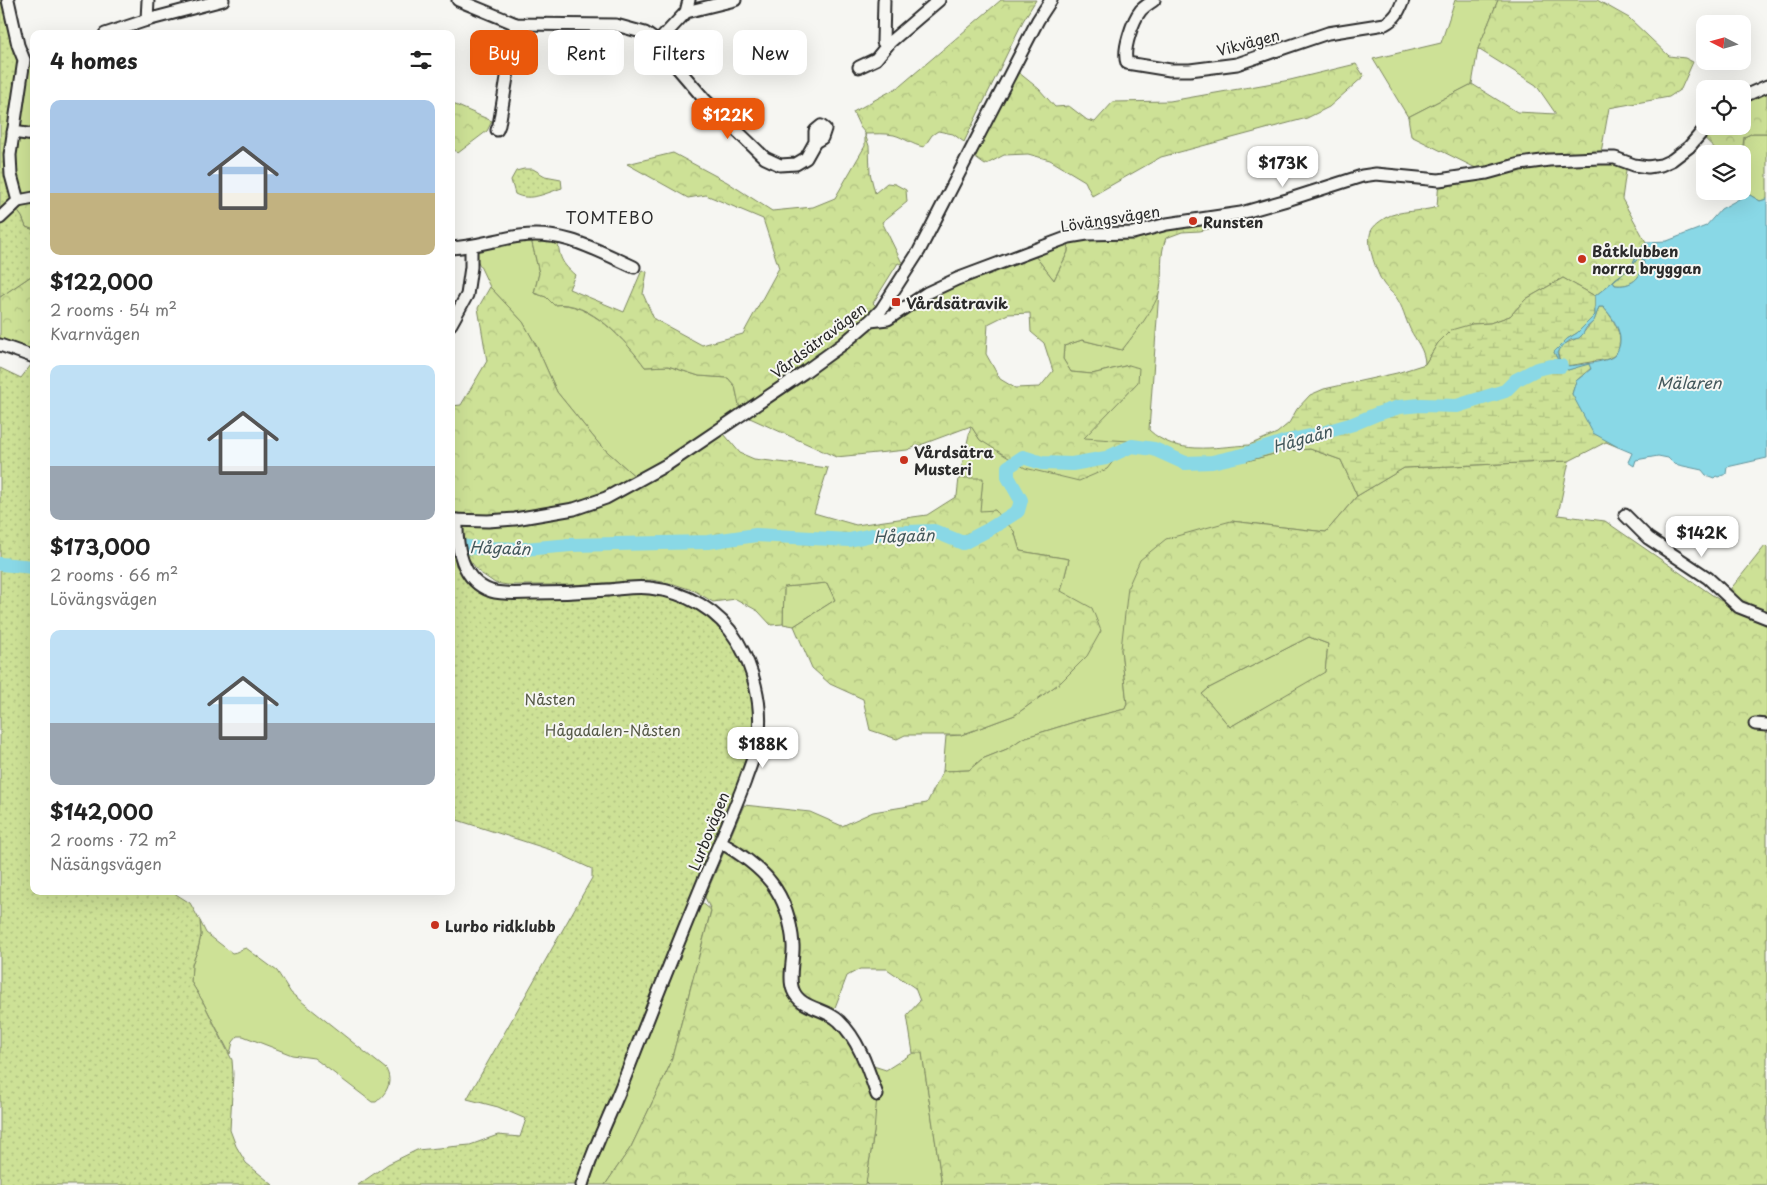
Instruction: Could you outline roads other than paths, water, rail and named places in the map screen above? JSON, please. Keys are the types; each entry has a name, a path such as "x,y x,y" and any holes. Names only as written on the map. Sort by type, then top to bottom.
{"street":[{"path":"8,0 18,45 29,58 10,154 11,175 18,201"},
{"path":"148,0 148,20"},
{"path":"117,30 223,0"},
{"path":"458,0 516,24 616,25 636,30"},
{"path":"686,12 688,0"},
{"path":"669,30 686,12 735,0"},
{"path":"884,0 882,42 890,42"},
{"path":"859,67 876,59 890,42 939,0"},
{"name":"Vårdsätravägen","path":"455,520 488,521 532,517 574,509 606,498 668,464 803,373 843,344 870,321 881,310 918,251 1051,0"},
{"name":"Vikvägen","path":"1154,0 1139,13 1128,38 1125,57 1127,63 1177,70 1237,64 1328,33 1385,24 1399,13 1403,0"},
{"path":"497,130 516,24"},
{"path":"684,75 705,100 766,158 780,165 796,164 806,158 815,142"},
{"path":"1751,93 1767,86"},
{"path":"13,132 30,134"},
{"name":"Lövängsvägen","path":"870,321 888,319 927,293 1069,237 1087,234 1133,233 1168,224 1241,213 1362,176 1376,174 1439,180 1487,173 1520,164 1549,160 1600,158 1615,158 1634,165 1648,167 1661,165 1672,160 1699,135"},
{"path":"0,218 18,201 30,199"},
{"path":"455,248 471,247 520,236 558,236 575,241 634,268"},
{"path":"455,315 469,290 471,247"},
{"path":"0,345 30,356"},
{"path":"1625,516 1648,538 1708,578 1739,607 1767,618"},
{"name":"Lurbovägen","path":"455,528 460,556 468,572 475,580 492,591 504,593 567,593 648,588 691,598 726,625 738,641 748,661 759,710 759,731 749,770 608,1121 587,1168 582,1185"},
{"path":"720,842 746,857 773,883 784,902 790,924 793,946 793,990 802,1002 827,1012 839,1020 855,1042 867,1064 877,1095"}],"water":[{"name":"Mälaren","path":"1751,196 1760,201 1767,199 1767,458 1727,467 1726,474 1714,478 1706,475 1702,470 1674,464 1668,458 1658,456 1636,460 1634,466 1628,462 1632,453 1593,433 1572,394 1576,381 1591,369 1589,364 1568,370 1561,366 1554,352 1595,315 1595,296 1614,281 1615,285 1626,285 1638,277 1644,262 1640,257 1631,268 1621,275 1632,266 1638,252 1646,242 1667,241 1706,226 1721,209 1737,200 1751,200","holes":["1599,307 1603,307 1612,317 1618,330 1620,337 1618,350 1614,356 1605,360 1564,366 1559,360 1557,353 1559,349 1570,340 1579,338 1594,321"]}],"waterway":[{"name":"Hågaån","path":"455,545 524,549 571,545 708,542 756,535 849,540 881,533 934,531 963,543 1018,511 1021,500 1008,477 1008,467 1023,457 1042,463 1072,464 1106,458 1132,446 1154,449 1185,463 1212,462 1319,434 1399,407 1421,405 1457,406 1505,391 1516,380 1537,369 1561,366"},
{"name":"Hågaån","path":"0,564 30,567"}],"place":[{"name":"Runsten","path":"1193,221"},
{"name":"Båtklubben norra bryggan","path":"1582,259"},
{"name":"Vårdsätravik","path":"896,302"},
{"name":"Vårdsätra Musteri","path":"904,460"},
{"name":"Lurbo ridklubb","path":"435,925"}],"district":[{"name":"TOMTEBO","path":"610,217"}],"park label":[{"name":"Nåsten","path":"550,698"},
{"name":"Hågadalen-Nåsten","path":"613,729"}]}
